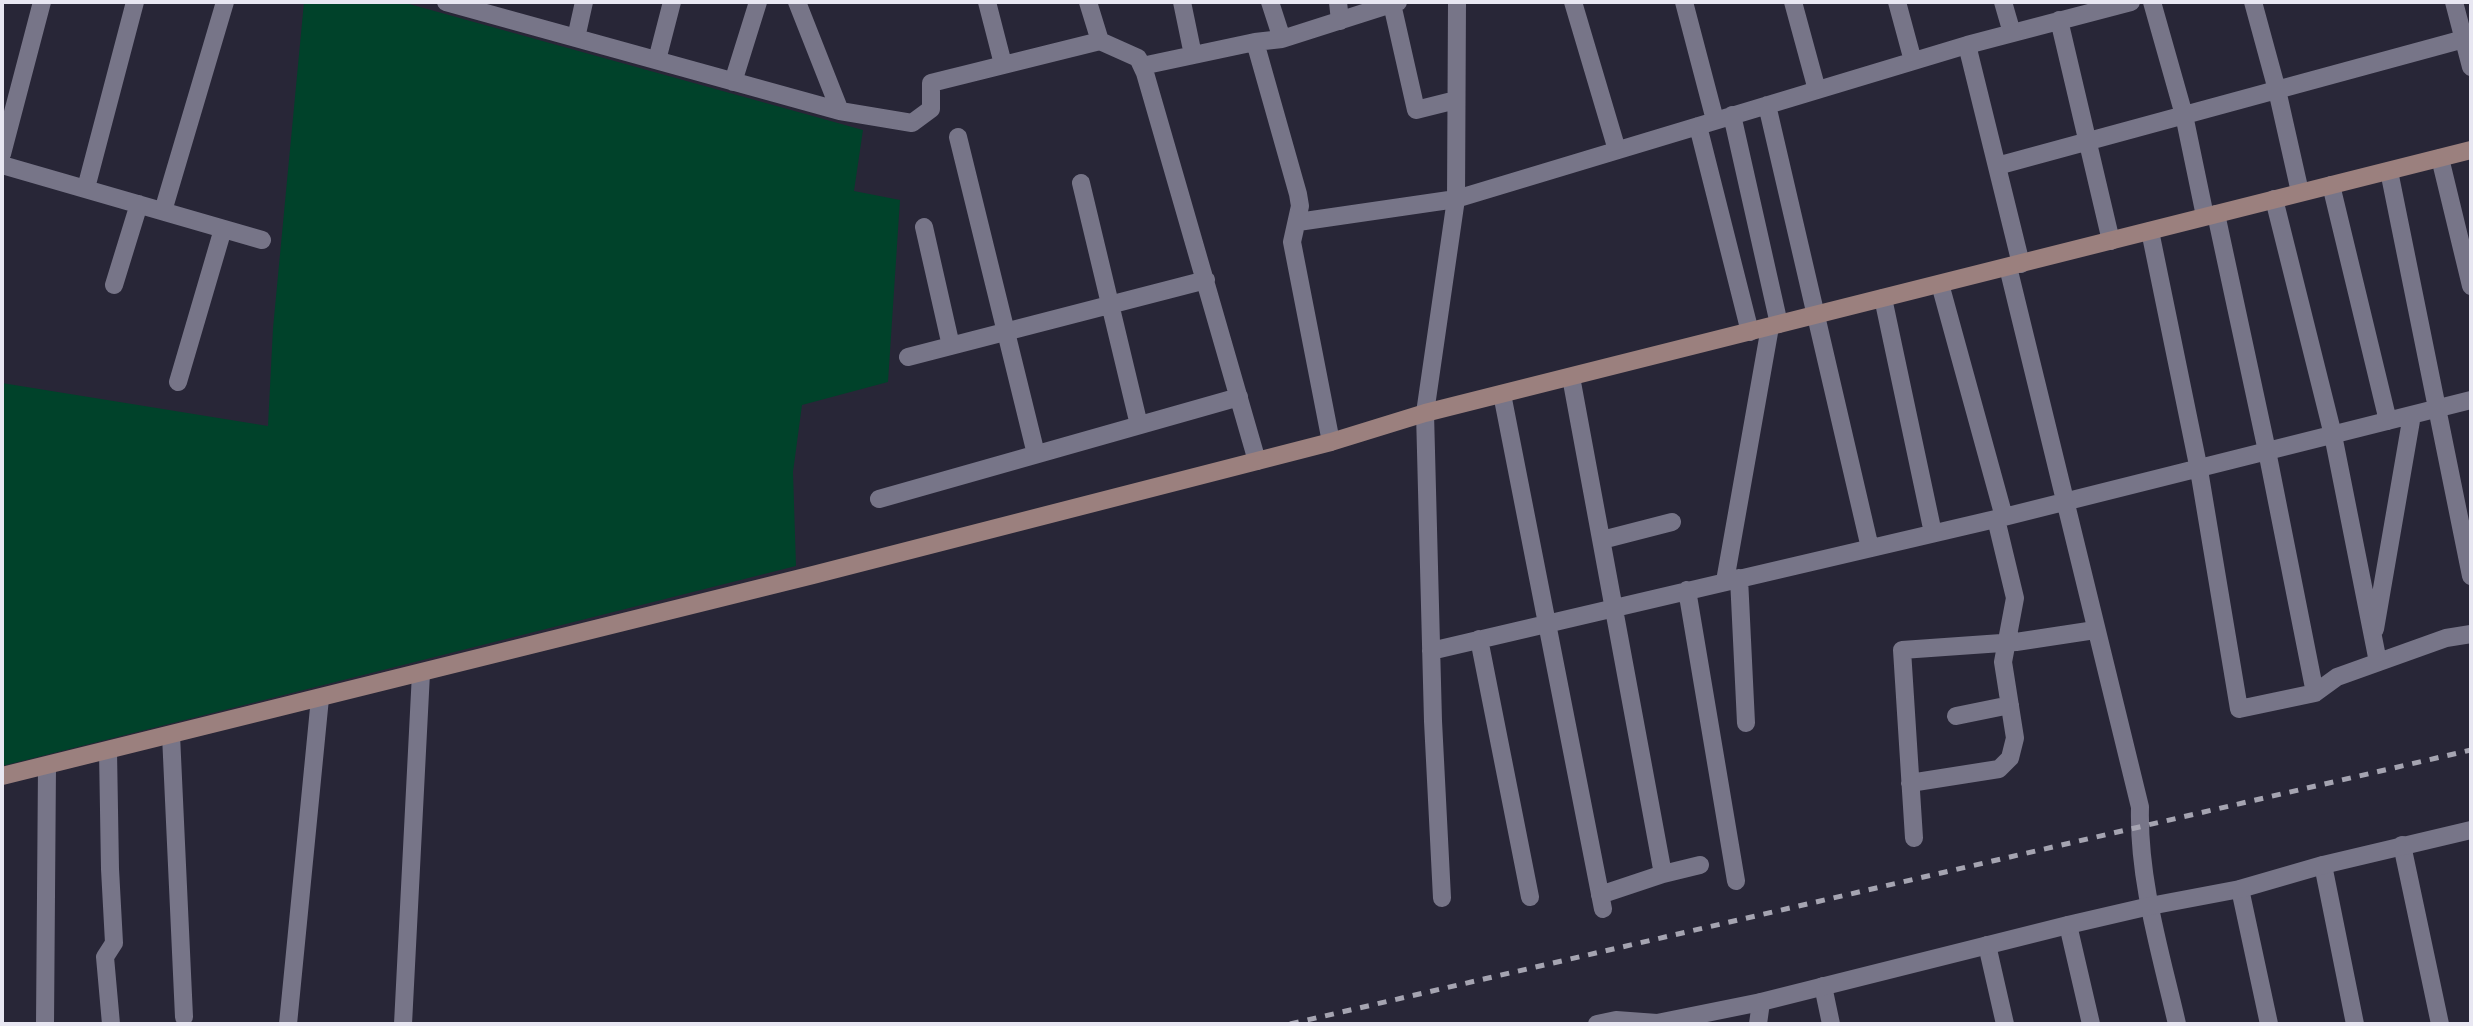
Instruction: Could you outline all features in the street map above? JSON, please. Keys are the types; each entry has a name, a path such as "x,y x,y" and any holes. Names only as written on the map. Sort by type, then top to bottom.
{"main road":[{"path":"2,776 421,673 1331,442 1425,413 2471,150"}],"street":[{"path":"2,154 42,2"},
{"path":"86,188 135,2"},
{"path":"163,211 225,2"},
{"path":"446,2 492,8 576,38 840,111 912,123 931,109 931,83 1100,41 1138,58 1206,280 1257,461"},
{"path":"576,38 584,2"},
{"path":"657,60 672,2"},
{"path":"733,82 758,2"},
{"path":"797,2 840,111"},
{"path":"987,2 1003,64"},
{"path":"1088,2 1100,41"},
{"path":"1182,2 1193,55"},
{"path":"1270,2 1282,39"},
{"path":"1282,39 1285,2"},
{"path":"1338,2 1340,21"},
{"path":"1442,898 1431,651 1425,413 1456,198 1457,2"},
{"path":"1573,2 1618,150"},
{"path":"1684,2 1724,118 1775,326 1732,579 1746,723"},
{"path":"1793,2 1817,90"},
{"path":"1897,2 1913,61"},
{"path":"2003,2 2012,33"},
{"path":"1298,222 1456,198 1967,45 2128,2"},
{"path":"2152,2 2211,215 2267,451 2315,693"},
{"path":"2253,2 2277,90 2300,192"},
{"path":"2454,2 2471,67"},
{"path":"1142,66 1255,42 1282,39 1395,3 1416,110 1456,100"},
{"path":"2059,20 2111,241"},
{"path":"1997,166 2464,39"},
{"path":"1255,42 1298,194 1300,206 1292,243 1331,442"},
{"path":"1967,45 1997,166 2014,265 2095,630 2140,807 2150,906 2177,1024"},
{"path":"1767,105 1870,548"},
{"path":"1698,126 1750,332"},
{"path":"958,137 1036,454"},
{"path":"2441,158 2471,286"},
{"path":"2,165 262,240"},
{"path":"2389,171 2471,576"},
{"path":"1081,183 1139,425"},
{"path":"2331,185 2388,421"},
{"path":"2274,199 2333,435 2378,662"},
{"path":"114,285 139,204"},
{"path":"924,226 951,346"},
{"path":"178,382 223,229"},
{"path":"2150,231 2199,470 2239,709 2315,693 2337,677 2446,638 2471,634"},
{"path":"908,357 1206,280"},
{"path":"1910,783 1999,769 2010,758 2015,738 2003,662 2015,598 2000,518 1940,284"},
{"path":"1883,298 1933,533"},
{"path":"1571,377 1663,874"},
{"path":"1502,394 1602,902 1663,874 1700,865"},
{"path":"880,499 1239,397"},
{"path":"1431,651 2199,470 2471,400"},
{"path":"2374,639 2412,415"},
{"path":"1602,540 1672,523"},
{"path":"1687,590 1736,881"},
{"path":"1914,838 1902,650 2008,642 2095,630"},
{"path":"1479,639 1530,897"},
{"path":"403,1024 421,673"},
{"path":"288,1024 320,698"},
{"path":"1956,716 2010,705"},
{"path":"170,735 184,1017"},
{"path":"108,751 114,943 106,957 111,1024"},
{"path":"45,1024 47,766"},
{"path":"1597,1024 1616,1020 1657,1023 1760,1002 2068,925 2240,889 2323,865 2471,830"},
{"path":"2402,845 2441,1024"},
{"path":"2323,865 2355,1024"},
{"path":"2240,889 2269,1024"},
{"path":"2068,925 2091,1024"},
{"path":"1987,945 2005,1024"},
{"path":"1823,986 1831,1024"},
{"path":"1758,1024 1760,1002"}],"green space":[{"path":"304,2 402,2 863,130 854,191 900,200 888,382 802,405 793,472 796,566 2,766 2,383 268,426 273,328"}],"railway":[{"path":"1290,1024 2471,750"}]}
